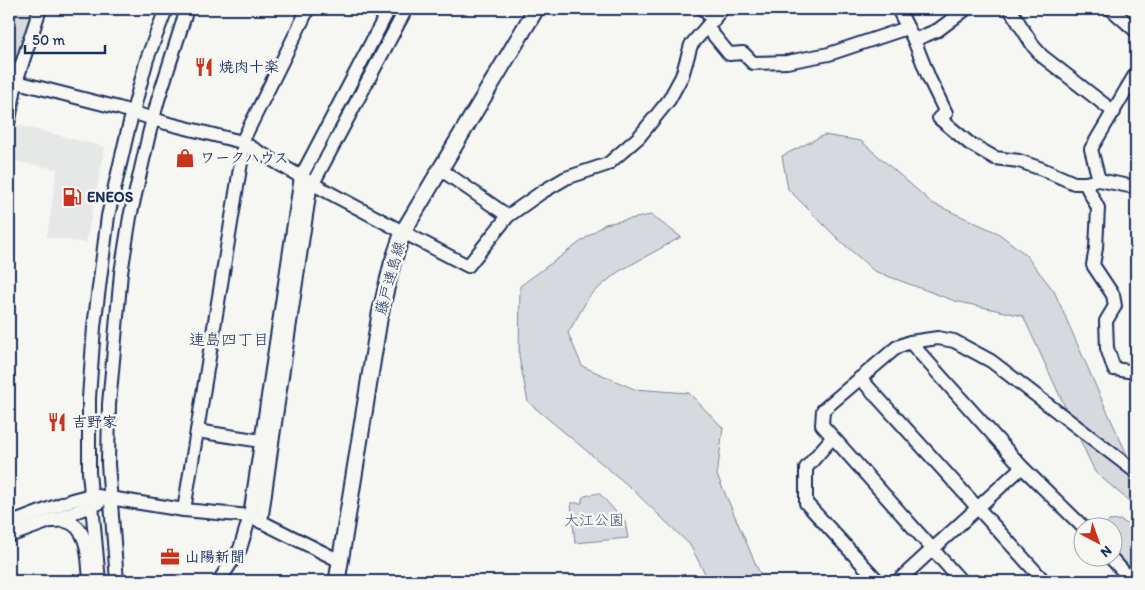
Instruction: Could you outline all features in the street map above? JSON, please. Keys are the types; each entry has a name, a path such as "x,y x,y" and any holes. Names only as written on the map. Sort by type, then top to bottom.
{"main road":[{"name":"藤戸連島線","path":"337,581 380,314 392,264 403,232 536,9"}],"street":[{"path":"9,120 12,80 40,9"},
{"path":"99,581 89,472 89,398 95,317 108,216 147,59 166,9"},
{"path":"117,581 108,464 109,404 121,273 130,217 153,118 187,9"},
{"path":"184,510 243,143 308,9"},
{"path":"219,581 240,549 256,519 307,180 389,9"},
{"path":"307,180 406,9"},
{"path":"703,9 729,54 743,53 753,63 787,62 829,54 907,28"},
{"path":"12,80 243,143 307,180 468,266 508,216 566,178 608,164 639,137 669,100 682,76 692,45 722,9"},
{"path":"898,9 914,40 929,78 946,113 938,118 969,143 995,158 1019,161 1074,183 1099,180 1129,186 1136,185"},
{"path":"914,40 938,30 966,9"},
{"path":"1010,9 1034,47 1042,56 1114,112"},
{"path":"1111,9 1136,30"},
{"path":"1099,180 1091,149 1136,73"},
{"path":"440,169 508,216"},
{"path":"1085,183 1098,208 1096,248 1093,265 1113,295 1115,306 1106,321 1107,348 1114,369 1136,372"},
{"path":"961,581 822,425 824,410 897,347 910,342 938,338 954,341 991,361 1136,472"},
{"path":"910,342 1022,468 1074,518"},
{"path":"860,378 1044,581"},
{"path":"197,431 267,442"},
{"path":"832,438 806,468 806,503 878,581"},
{"path":"898,581 1022,468"},
{"path":"9,524 72,500 111,499 256,519 340,561"},
{"path":"9,536 49,521 91,501"},
{"path":"49,521 65,521 80,529 85,542 90,581"},
{"path":"1120,568 1132,581"}],"shaded area":[{"path":"14,124 105,147 86,243 47,237 57,169 9,160"}],"green space":[{"path":"9,9 38,9 15,76 9,77"},
{"path":"824,135 861,141 932,203 998,233 1025,254 1054,291 1136,474 1136,507 1095,472 1023,316 955,301 874,271 836,237 788,189 782,156"},
{"path":"651,215 681,237 618,272 590,295 568,333 582,366 634,389 689,393 723,428 717,475 763,581 709,581 690,545 630,487 528,402 519,357 520,286 605,224"},
{"name":"大江公園","path":"599,493 625,522 628,538 575,543 571,503 582,503 582,498 585,496"},
{"path":"1122,521 1136,529 1136,579 1122,563"}],"place":[{"name":"焼肉十楽","path":"204,67"},
{"name":"ワークハウス","path":"185,158"},
{"name":"ENEOS","path":"72,197"},
{"name":"吉野家","path":"57,422"},
{"name":"山陽新聞","path":"170,557"}],"district":[{"name":"連島四丁目","path":"229,339"}]}
